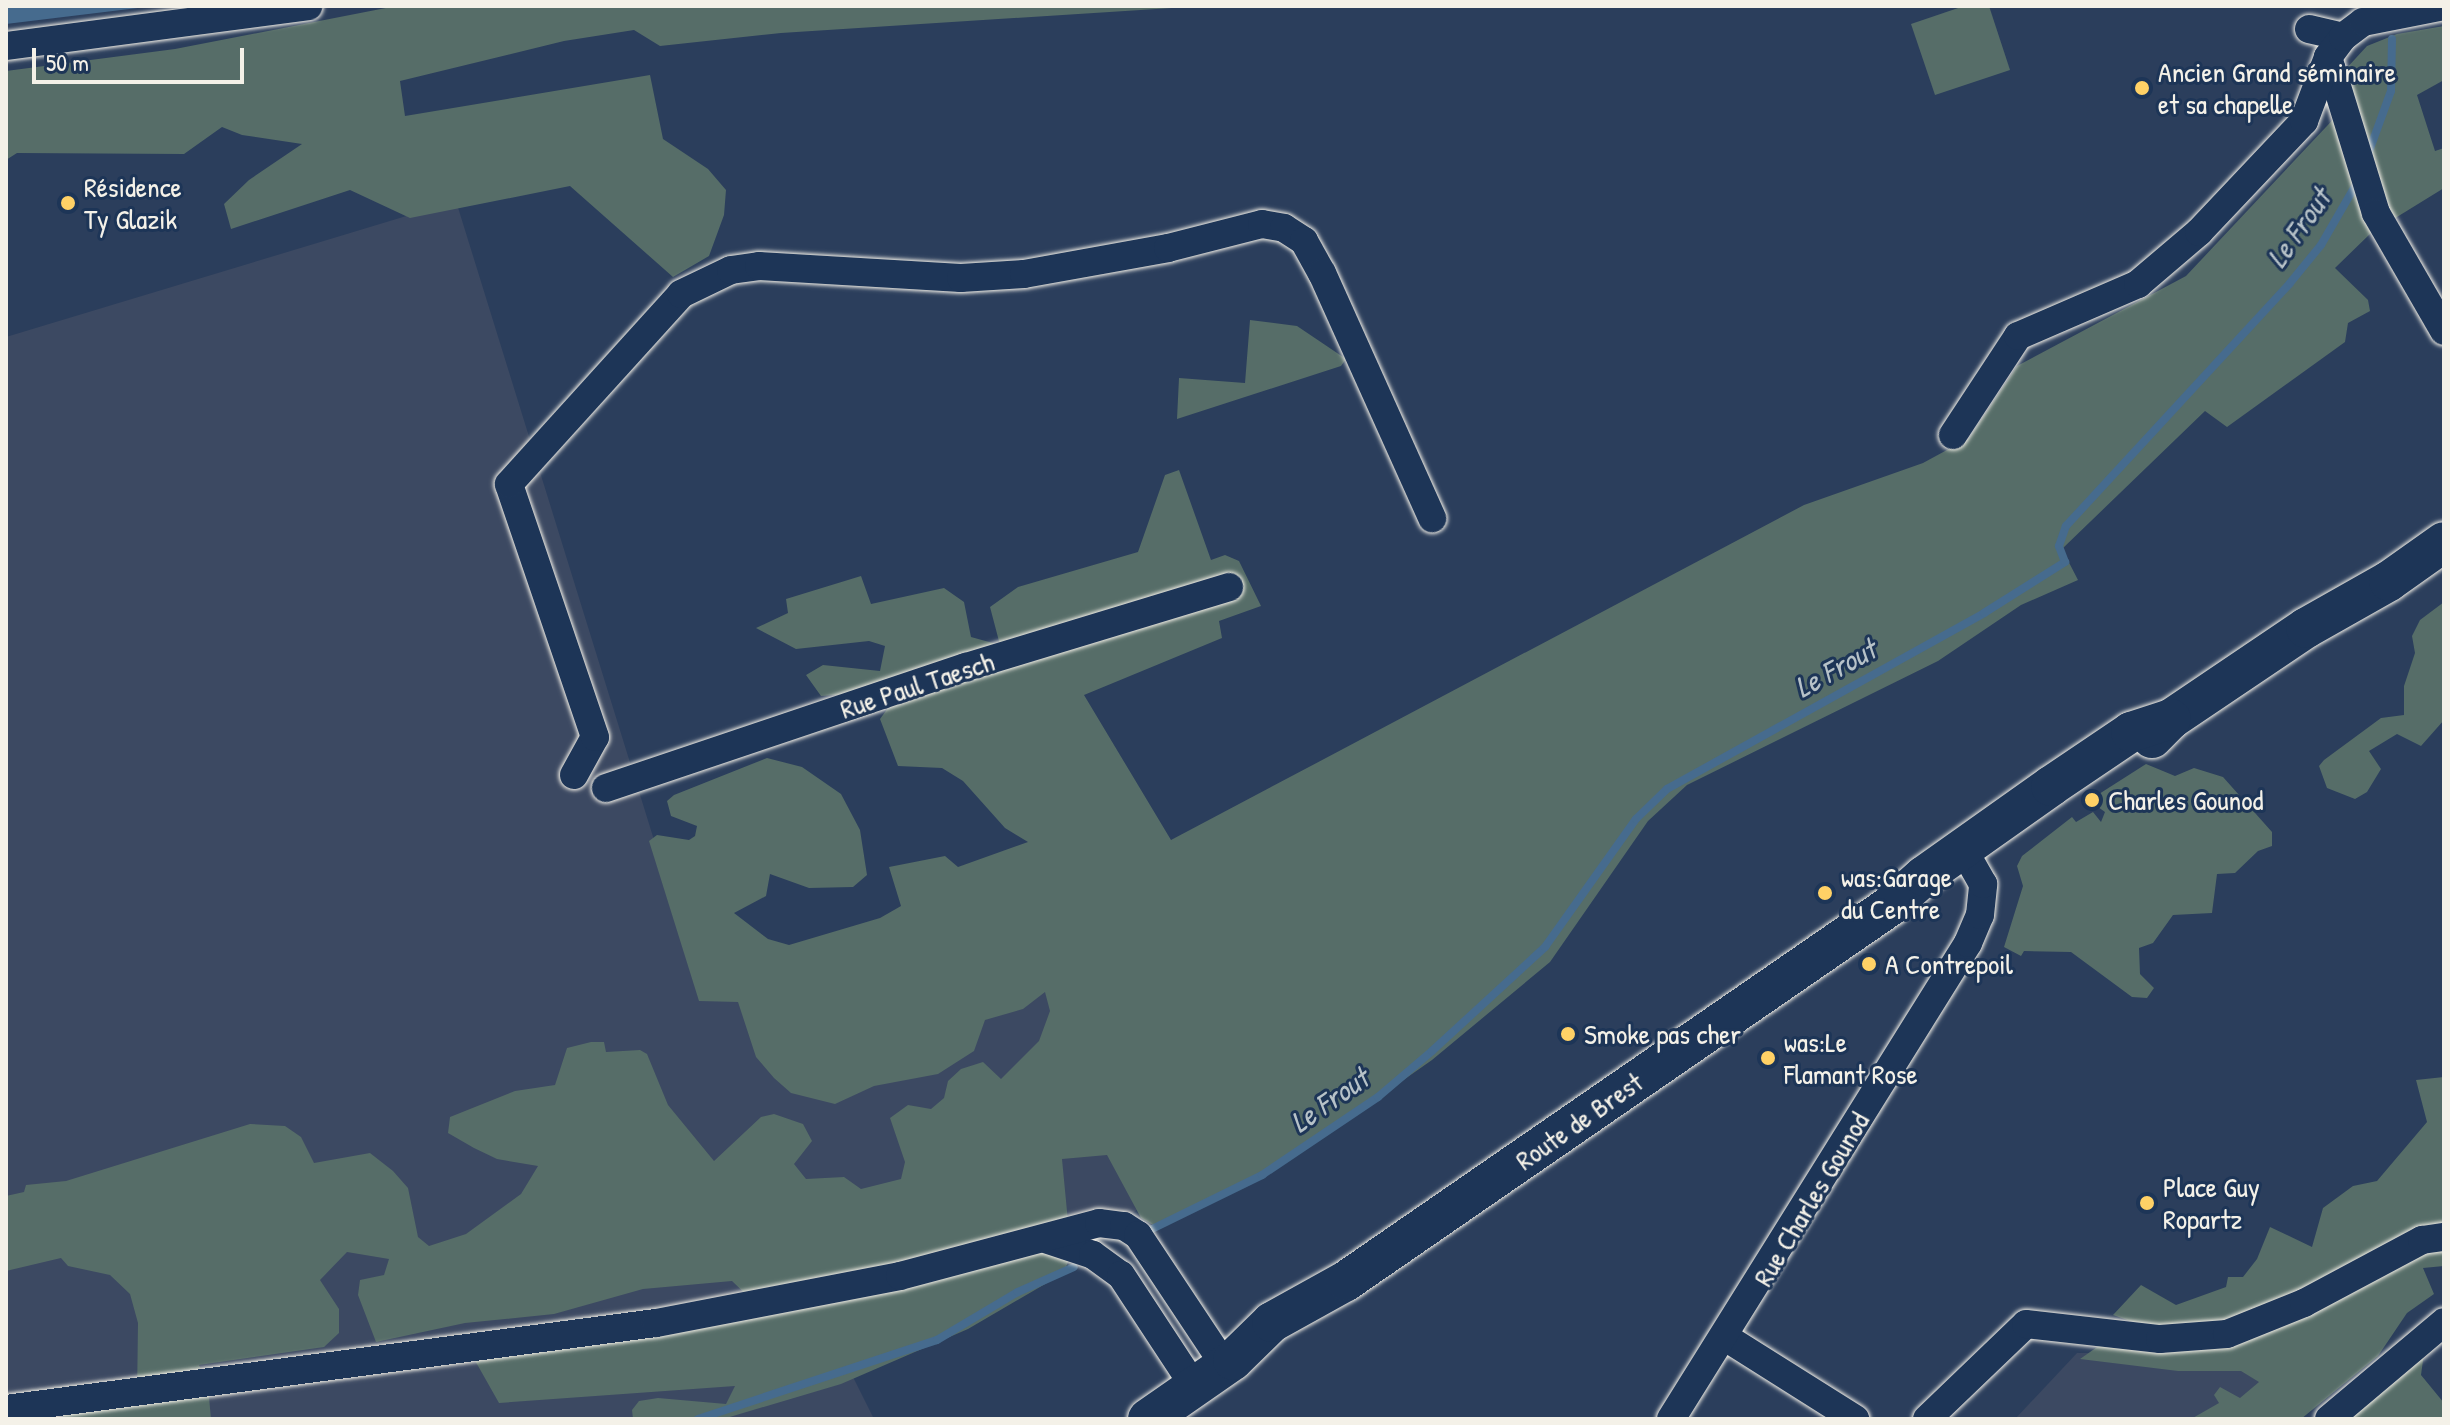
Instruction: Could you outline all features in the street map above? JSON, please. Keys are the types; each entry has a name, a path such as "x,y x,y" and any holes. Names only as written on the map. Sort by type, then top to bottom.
{"main road":[{"name":"Route de Brest","path":"2306,628 2357,576 2444,513"},
{"name":"Route de Brest","path":"1148,1419 1217,1371 1272,1322 1346,1281 1890,906 1933,889 1968,856 2136,753 2171,719 2306,628 2389,581 2444,542"}],"street":[{"path":"6,46 308,6"},
{"path":"2309,29 2348,31 2399,10 2444,6"},
{"path":"2348,31 2363,172 2385,235 2444,331"},
{"path":"1953,435 2018,336 2138,284 2199,232 2304,121 2348,31"},
{"path":"574,775 595,737 509,484 681,294 731,270 759,266 992,276 1089,265 1262,224 1284,228 1304,241 1322,273 1432,518"},
{"name":"Rue Paul Taesch","path":"606,788 966,667 1229,587"},
{"name":"Rue Charles Gounod","path":"1671,1419 1725,1337 1968,943 1983,902 1968,856"},
{"path":"6,1409 656,1323 832,1291 1048,1240 1099,1223 1129,1228 1144,1242 1217,1371"},
{"path":"1927,1419 2019,1327 2041,1323 2160,1339 2227,1334 2304,1303 2422,1240 2444,1237"},
{"path":"1048,1240 1088,1252 1121,1275 1217,1371"},
{"path":"2329,1419 2444,1322"},
{"path":"1725,1337 1855,1419"}],"shaded area":[{"path":"6,6 154,6 6,24"},
{"path":"456,201 703,998 1054,897 1145,1205 1003,1293 848,1367 874,1419 6,1419 6,337"},
{"path":"2270,1351 2282,1419 2015,1419 2077,1353"}],"green space":[{"path":"396,6 1203,6 781,33 660,46 634,30 564,41 400,81 405,116 650,75 663,139 708,169 726,190 724,215 709,256 673,277 570,186 410,218 350,190 231,229 224,204 249,180 302,144 242,135 222,127 184,154 17,153 6,160 6,71 175,49"},
{"path":"1964,6 1989,6 2010,70 1935,95 1911,24"},
{"path":"2444,26 2444,80 2417,95 2435,151 2444,148 2444,188 2371,233 2335,268 2368,300 2370,311 2348,323 2345,342 2227,427 2205,411 2062,549 2078,580 2021,605 1938,661 1687,785 1648,821 1550,962 1432,1060 1278,1168 1158,1228 1141,1218 1107,1155 1062,1159 1071,1253 1064,1273 968,1329 841,1384 723,1419 633,1419 632,1410 639,1401 658,1398 726,1404 735,1386 499,1403 473,1357 759,1307 732,1281 643,1289 554,1314 465,1323 376,1342 358,1295 360,1280 384,1275 389,1259 347,1252 320,1280 339,1309 339,1333 324,1347 199,1365 208,1386 211,1419 64,1419 64,1407 137,1397 138,1323 130,1294 110,1275 68,1266 61,1258 6,1271 6,1196 24,1192 26,1185 66,1181 250,1124 285,1126 301,1137 314,1163 370,1153 393,1171 408,1188 418,1237 429,1246 466,1234 521,1194 538,1166 497,1159 474,1148 448,1133 450,1117 515,1091 555,1085 567,1048 604,1042 606,1052 640,1050 647,1054 668,1105 714,1161 761,1117 774,1114 803,1124 812,1141 794,1164 806,1179 844,1177 861,1189 901,1179 905,1162 890,1118 908,1105 931,1109 944,1098 948,1081 961,1069 983,1062 1001,1079 1039,1041 1050,1011 1045,992 1023,1009 985,1020 974,1051 938,1074 874,1086 835,1104 791,1093 774,1078 756,1057 738,1002 699,1001 649,841 657,835 689,840 695,836 697,826 671,816 667,801 674,795 767,758 802,767 841,794 860,830 867,875 853,887 809,888 770,874 766,896 734,913 768,939 789,945 880,918 901,906 889,867 945,856 958,867 1028,842 1005,828 963,781 942,768 898,766 880,719 888,708 865,693 821,696 806,675 823,665 880,671 885,646 869,641 796,649 756,628 788,613 786,599 861,576 871,604 944,588 964,602 971,637 1000,645 990,607 1018,587 1138,552 1165,475 1179,470 1211,560 1225,555 1239,561 1261,606 1219,621 1222,638 1084,695 1171,840 1804,505 1923,463 1969,438 2017,366 2186,276 2342,110 2344,71 2367,46 2397,34"},
{"path":"1250,320 1297,326 1346,359 1341,366 1177,419 1179,378 1245,383"},
{"path":"2444,602 2444,720 2421,746 2397,734 2369,751 2381,769 2367,792 2355,799 2327,788 2319,766 2324,760 2381,718 2404,715 2404,686 2415,653 2412,636 2420,620"},
{"path":"2146,764 2175,776 2194,768 2223,777 2272,832 2272,846 2258,851 2235,873 2217,874 2212,913 2173,915 2153,943 2139,948 2140,974 2154,988 2147,998 2132,997 2071,952 2024,951 2021,956 2004,947 2023,886 2017,866 2022,856 2072,817 2076,822 2093,812 2101,822 2105,812 2098,807 2099,794"},
{"path":"2444,1077 2444,1266 2423,1268 2434,1294 2407,1313 2378,1356 2301,1419 2191,1419 2219,1403 2214,1395 2220,1387 2240,1398 2259,1382 2241,1371 2178,1371 2080,1359 2133,1322 2113,1315 2141,1285 2176,1305 2226,1287 2228,1277 2243,1277 2257,1259 2270,1227 2312,1247 2323,1208 2353,1186 2377,1181 2427,1122 2416,1080"},
{"path":"2424,1353 2421,1375 2444,1403 2444,1419 2345,1419"}],"waterway":[{"name":"Le Frout","path":"2367,157 2391,91 2392,39"},
{"name":"Le Frout","path":"1152,1229 1262,1175 1378,1097 1432,1051 1545,947 1636,819 1667,789 1984,613 2065,562 2059,546 2066,526 2290,283 2321,245 2358,181"},
{"name":"Le Frout","path":"698,1419 937,1340 1018,1292 1074,1267"}],"place":[{"name":"Ancien Grand séminaire et sa chapelle","path":"2142,88"},
{"name":"Résidence Ty Glazik","path":"68,203"},
{"name":"Charles Gounod","path":"2092,800"},
{"name":"was:Garage du Centre","path":"1825,893"},
{"name":"A Contrepoil","path":"1869,964"},
{"name":"Smoke pas cher","path":"1568,1034"},
{"name":"was:Le Flamant Rose","path":"1768,1058"},
{"name":"Place Guy Ropartz","path":"2147,1203"}]}
